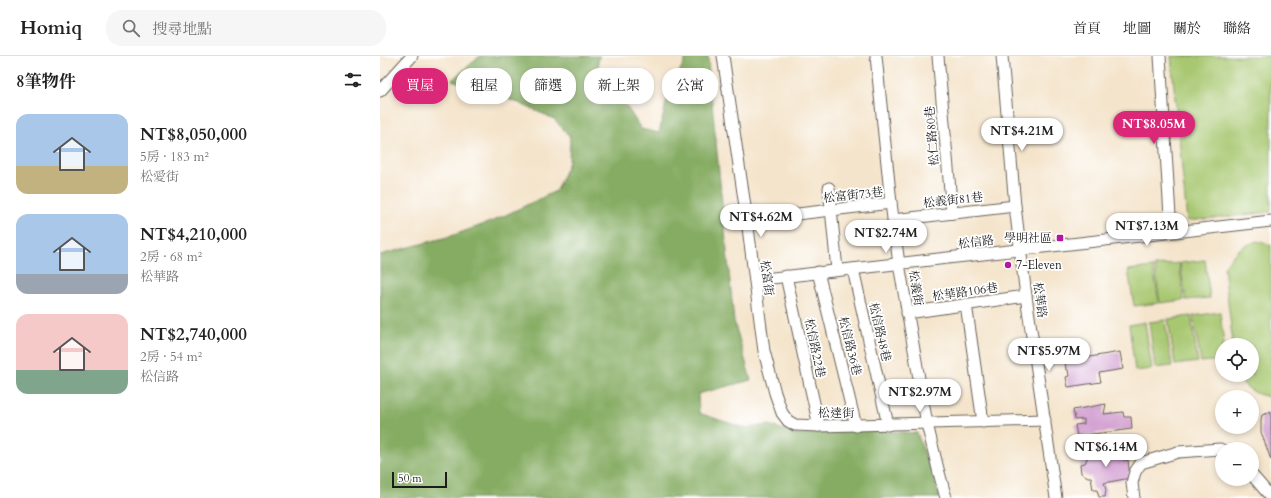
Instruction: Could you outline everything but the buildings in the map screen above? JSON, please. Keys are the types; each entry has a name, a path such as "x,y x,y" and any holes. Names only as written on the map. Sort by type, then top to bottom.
{"street":[{"path":"380,91 412,56"},
{"name":"松富街","path":"722,56 747,220 764,351 782,413 788,421 795,425"},
{"name":"松義街","path":"876,56 891,203 899,264 927,424 946,498"},
{"name":"松仁路80巷","path":"938,56 952,213"},
{"name":"松華路","path":"1002,56 1015,206 1026,296 1056,498"},
{"path":"1160,56 1171,232"},
{"path":"829,188 837,270"},
{"name":"松富街73巷","path":"747,220 891,203"},
{"name":"松義街81巷","path":"893,220 1015,206"},
{"name":"松信路","path":"755,280 1271,221"},
{"name":"松信路48巷","path":"853,269 888,425"},
{"name":"松信路36巷","path":"818,272 856,426"},
{"name":"松信路22巷","path":"786,276 818,426"},
{"name":"松華路106巷","path":"907,313 1026,296"},
{"path":"966,304 983,422"},
{"name":"松達街","path":"795,425 856,426 1045,420"},
{"path":"1134,498 1132,484 1135,472 1141,463 1178,452 1215,449"},
{"path":"1259,483 1271,497"}],"green space":[{"path":"480,56 600,56 598,59 598,68 584,68 584,104 625,104 641,129 659,133 666,104 712,104 734,321 751,380 698,394 699,413 744,428 769,425 797,434 863,430 917,433 940,498 380,498 380,255 451,236 493,221 556,191 569,162 570,137 554,119 521,104 576,104 576,68 520,68 520,103 512,101 512,68 466,68"},
{"path":"687,56 708,56 709,68 681,68"},
{"path":"1171,56 1271,56 1271,212 1187,221"},
{"path":"1257,241 1271,245 1271,397 1259,395 1259,390 1251,390 1241,382 1259,382 1259,338 1232,338 1224,268 1238,251"},
{"path":"1205,260 1210,298 1186,300 1180,263"},
{"path":"1179,263 1184,300 1160,303 1155,266"},
{"path":"1153,267 1159,303 1134,306 1128,270"},
{"path":"1220,312 1223,338 1215,338 1215,361 1201,362 1193,316"},
{"path":"1191,316 1198,362 1175,365 1168,319"},
{"path":"1165,320 1172,366 1155,368 1149,322"},
{"path":"1145,322 1152,369 1135,371 1129,325"}],"place":[{"name":"學明社區","path":"1060,238"},
{"name":"7-Eleven","path":"1008,265"}]}
